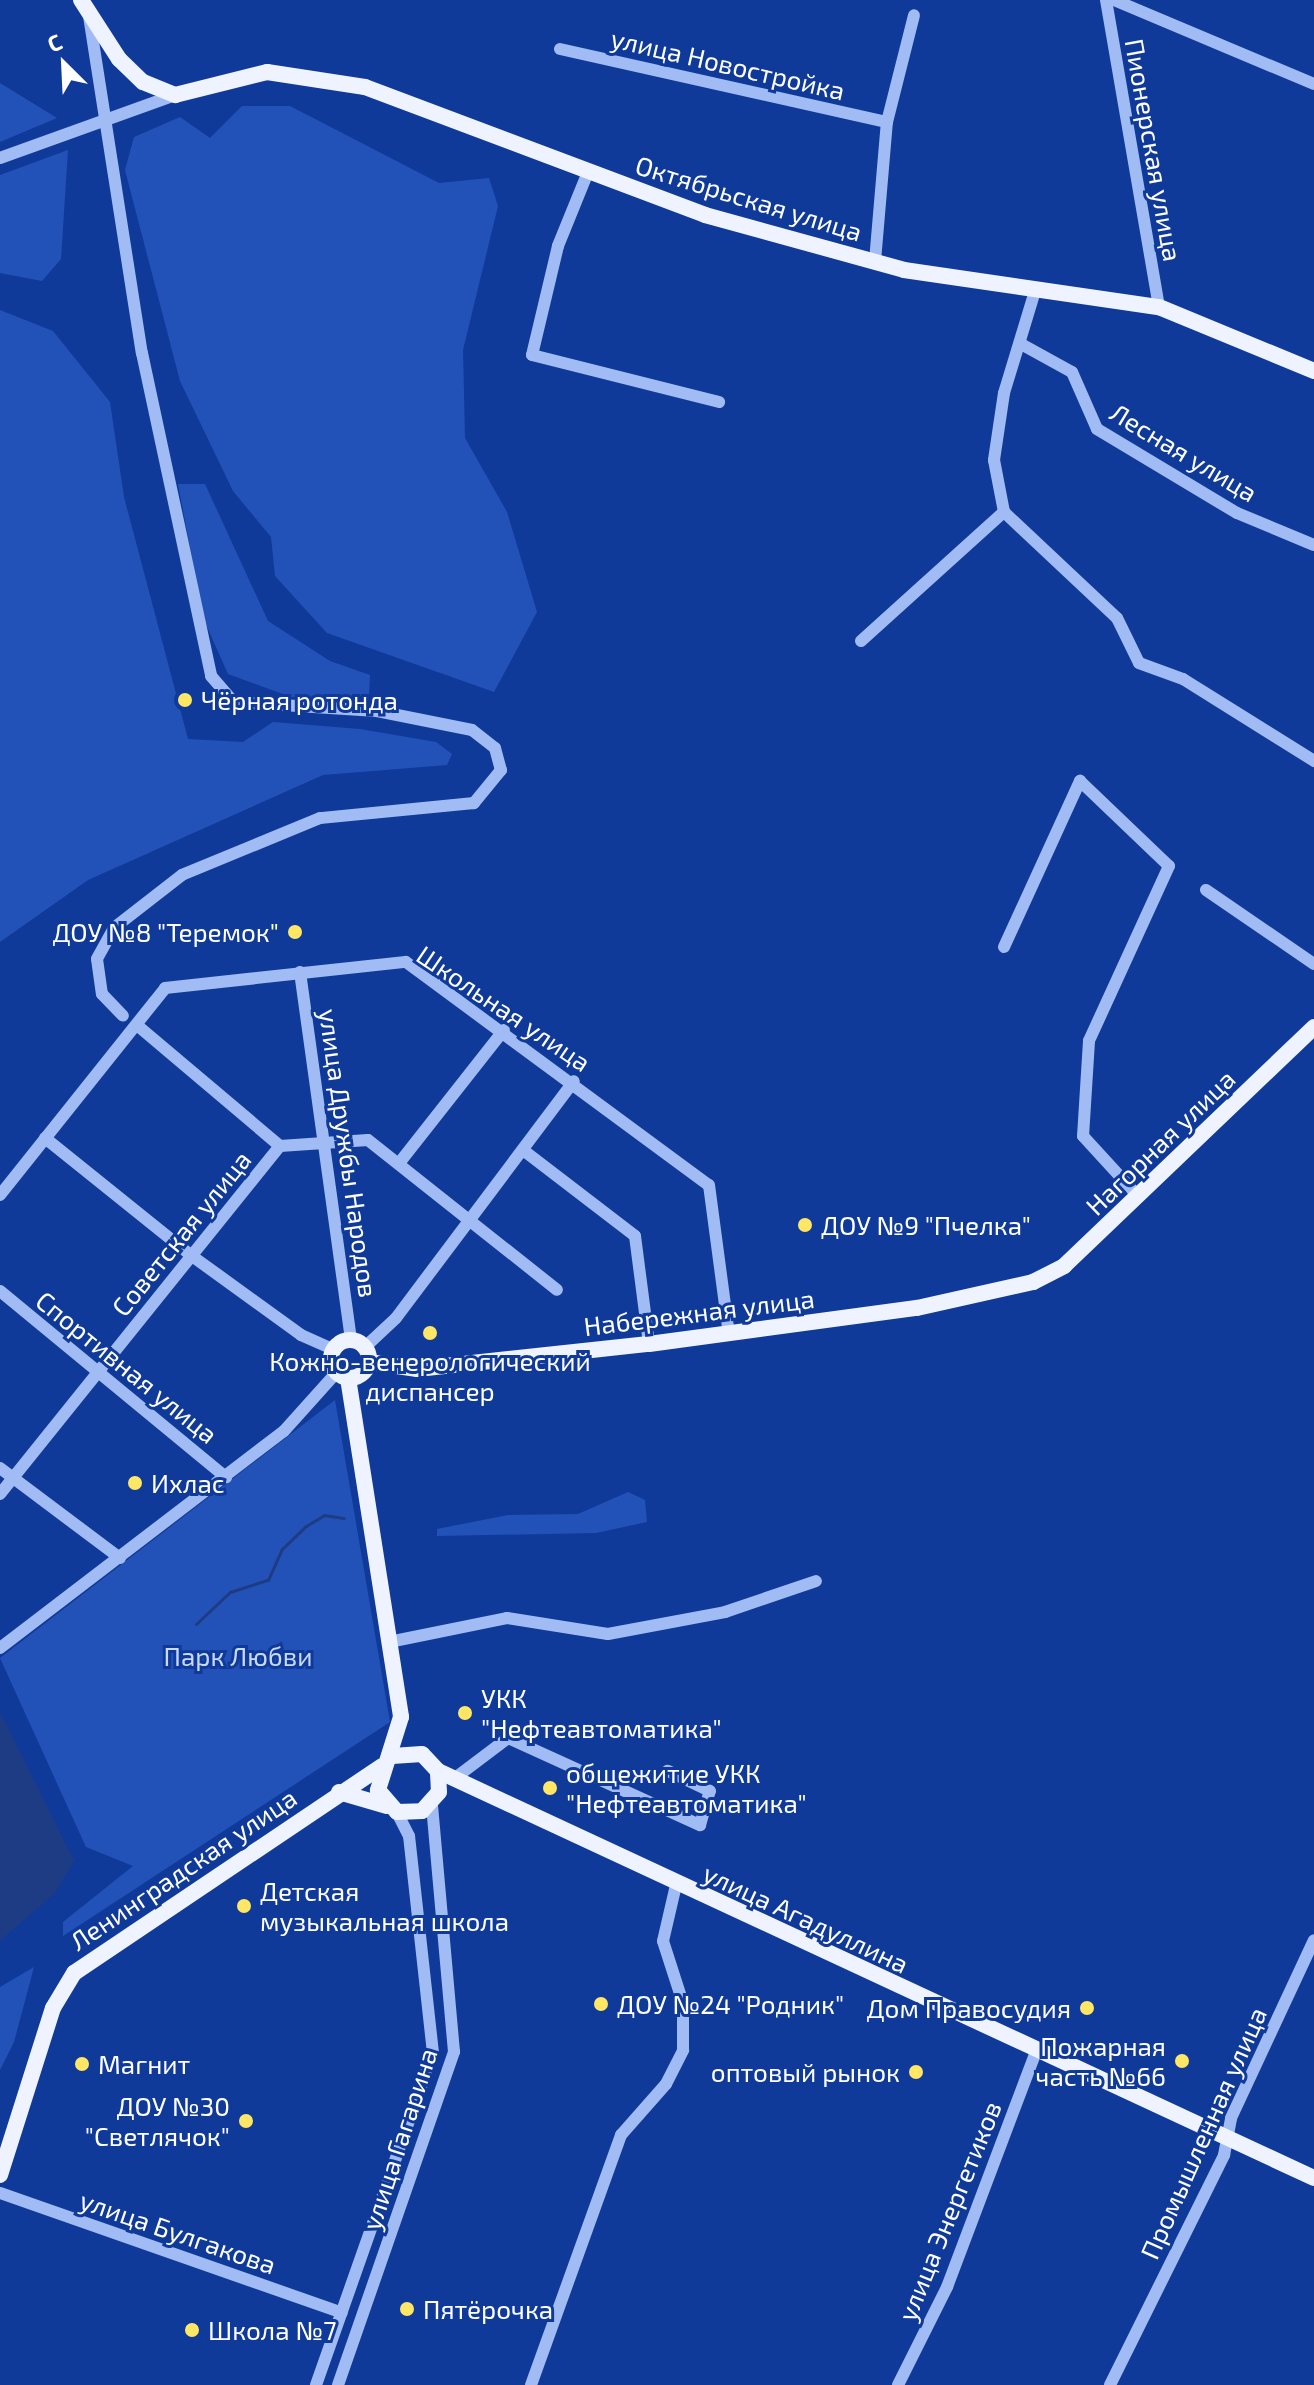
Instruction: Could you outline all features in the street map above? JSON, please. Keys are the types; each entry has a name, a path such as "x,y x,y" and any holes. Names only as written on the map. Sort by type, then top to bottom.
{"main road":[{"path":"85,6 119,59 143,82 175,95"},
{"name":"Октябрьская улица","path":"175,95 267,72 313,75 365,87 705,215 875,261 1035,291 1159,307 1314,371"},
{"name":"Нагорная улица","path":"1033,1282 1064,1266 1314,1027"},
{"name":"Набережная улица","path":"362,1350 417,1369 649,1344 917,1308 1033,1282"},
{"path":"362,1350 334,1350 342,1375 401,1717 422,1754 438,1771 435,1798"},
{"path":"342,1375 362,1350"},
{"path":"392,1809 378,1790 401,1717"},
{"path":"386,1761 422,1754"},
{"name":"Ленинградская улица","path":"0,2175 53,2008 74,1973 386,1761"},
{"name":"улица Агадуллина","path":"438,1771 499,1796 676,1885 1314,2178"},
{"path":"339,1792 392,1809 435,1798 499,1796"}],"street":[{"name":"Пионерская улица","path":"1106,0 1159,307"},
{"path":"1114,0 1314,84"},
{"path":"85,6 142,353 211,676 234,702 377,711 472,730 495,748 501,770 474,803 320,818 182,875 114,928 97,959 102,994 123,1016"},
{"path":"875,261 887,122 914,15"},
{"name":"улица Новостройка","path":"560,49 887,122"},
{"path":"0,158 175,95"},
{"path":"588,172 558,246 532,355 719,402"},
{"path":"1035,291 994,460 1004,512 1117,618 1139,663 1183,679 1314,761"},
{"name":"Лесная улица","path":"1021,344 1072,372 1097,429 1237,513 1314,545"},
{"path":"861,641 1004,512"},
{"path":"1004,947 1080,781 1169,866 1089,1041 1083,1136 1138,1196"},
{"path":"1206,890 1314,964"},
{"name":"Школьная улица","path":"0,1195 138,1026 165,988 406,962 574,1081 709,1185 729,1334"},
{"name":"улица Дружбы Народов","path":"300,972 322,1143 362,1350"},
{"path":"138,1026 280,1146"},
{"path":"400,1162 504,1030"},
{"path":"362,1350 468,1224 574,1081"},
{"path":"45,1138 192,1256 301,1335 334,1350"},
{"name":"Советская улица","path":"0,1494 280,1146 368,1140 400,1162 468,1224 557,1290"},
{"path":"523,1150 635,1236 649,1344"},
{"name":"Спортивная улица","path":"0,1291 226,1477"},
{"path":"0,1648 284,1431 342,1375"},
{"path":"0,1468 120,1558"},
{"path":"389,1642 507,1618 608,1634 725,1612 816,1581"},
{"path":"455,1778 508,1738 700,1825 710,1791 668,1771"},
{"name":"улица Гагарина","path":"338,2385 454,2052 435,1798"},
{"name":"улица Гагарина","path":"316,2385 433,2053 409,1836 392,1809"},
{"path":"531,2385 621,2135 666,2084 683,2050 683,2003 663,1941 676,1885"},
{"name":"Промышленная улица","path":"1110,2385 1229,2138 1314,1940"},
{"name":"улица Энергетиков","path":"898,2385 947,2287 1036,2051"},
{"name":"улица Булгакова","path":"0,2193 342,2313"}],"green space":[{"path":"0,83 57,118 0,142"},
{"path":"242,106 290,106 439,183 489,178 498,206 463,350 465,438 507,512 537,612 494,692 327,633 275,576 271,537 233,491 180,381 125,170 134,137 180,117 210,138"},
{"path":"68,150 61,259 42,281 0,273 0,175"},
{"path":"0,310 53,331 110,402 124,497 188,739 243,742 273,722 360,729 436,742 452,754 447,765 323,775 88,880 0,942"},
{"path":"178,484 205,484 268,621 330,661 370,675 369,696 291,697 228,674 204,620"},
{"name":"Парк Любви","path":"335,1400 390,1722 63,1936 63,1922 133,1866 86,1847 0,1658"},
{"path":"628,1492 645,1500 647,1522 596,1533 437,1536 437,1529 508,1515 578,1514"},
{"path":"34,1967 14,2042 0,2070 0,1987"}],"shaded area":[{"path":"0,1712 74,1861 55,1893 0,1941"}],"waterway":[{"path":"196,1624 230,1592 268,1580 282,1549 306,1526 324,1515 344,1518"}],"place":[{"name":"Чёрная ротонда","path":"185,700"},
{"name":"ДОУ №8 \"Теремок\"","path":"295,932"},
{"name":"ДОУ №9 \"Пчелка\"","path":"805,1225"},
{"name":"Кожно-венерологический диспансер","path":"430,1333"},
{"name":"Ихлас","path":"135,1483"},
{"name":"УКК \"Нефтеавтоматика\"","path":"465,1713"},
{"name":"общежитие УКК \"Нефтеавтоматика\"","path":"550,1788"},
{"name":"Детская музыкальная школа","path":"244,1906"},
{"name":"ДОУ №24 \"Родник\"","path":"601,2004"},
{"name":"Дом Правосудия","path":"1087,2008"},
{"name":"Пожарная часть №66","path":"1182,2061"},
{"name":"Магнит","path":"82,2064"},
{"name":"оптовый рынок","path":"916,2072"},
{"name":"ДОУ №30 \"Светлячок\"","path":"246,2121"},
{"name":"Пятёрочка","path":"407,2309"},
{"name":"Школа №7","path":"192,2330"}]}
